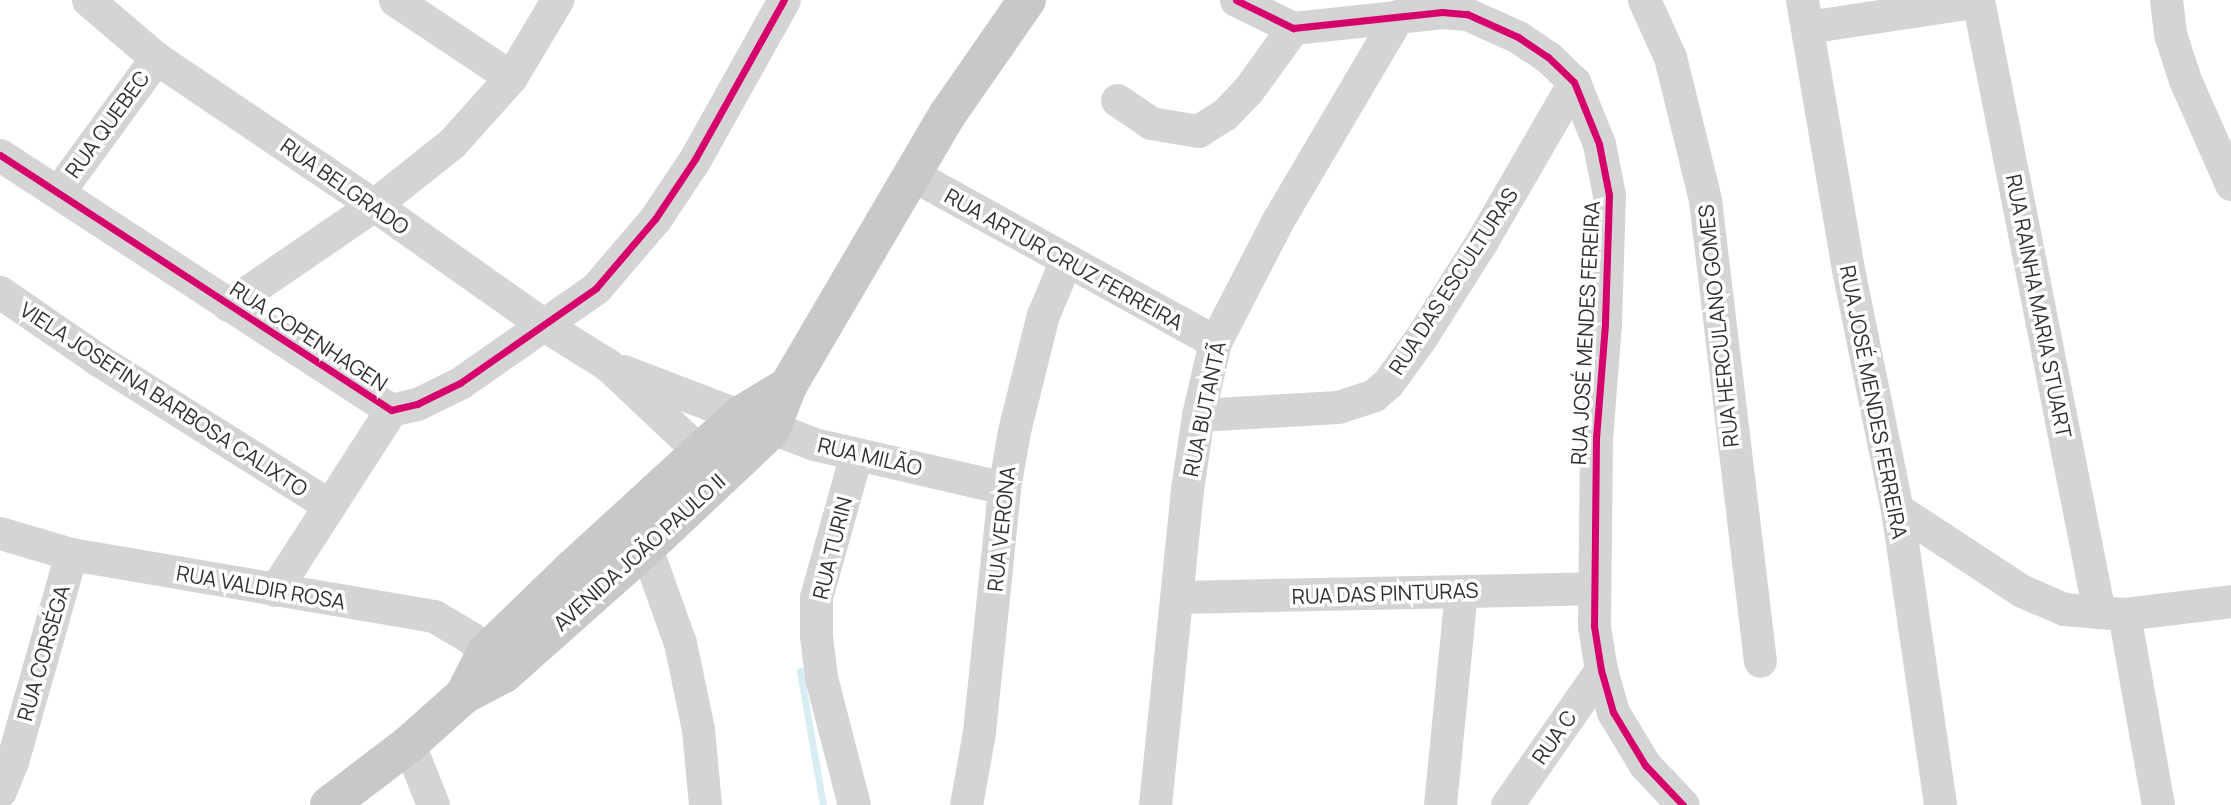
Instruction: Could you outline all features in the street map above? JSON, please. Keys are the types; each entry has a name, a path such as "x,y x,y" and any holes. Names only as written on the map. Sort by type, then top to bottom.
{"main road":[{"name":"AVENIDA JOÃO PAULO II","path":"330,805 409,744 464,695 495,663 755,422 788,386 947,115 1027,0"}],"street":[{"name":"RUA BELGRADO","path":"88,0 156,58 374,205 544,326 608,365 755,422"},
{"path":"395,0 511,77"},
{"path":"228,305 374,205 452,143 511,77 557,0"},
{"name":"RUA COPENHAGEN","path":"0,155 391,410 417,404 460,383 596,288 655,219 695,159 784,0"},
{"path":"1117,100 1151,123 1184,131 1198,131 1224,115 1248,90 1293,28 1236,0"},
{"name":"RUA HERCULANO GOMES","path":"1644,0 1670,57 1705,200 1759,661"},
{"path":"1805,13 1978,0"},
{"name":"RUA RAINHA MARIA STUART","path":"1978,0 2111,613 2158,805"},
{"path":"2166,0 2170,34 2185,80 2231,184"},
{"name":"RUA JOSÉ MENDES FEREIRA","path":"1293,28 1442,12 1484,20 1538,51 1574,82 1599,144 1609,195 1592,589 1601,670 1613,712 1627,740 1653,774 1683,805"},
{"name":"RUA JOSÉ MENDES FERREIRA","path":"1805,13 1847,269 1897,509 1940,805"},
{"name":"RUA BUTANTÃ","path":"1155,805 1187,489 1198,415 1215,342 1278,220 1398,16"},
{"name":"RUA QUEBEC","path":"59,191 156,58"},
{"name":"RUA DAS ESCULTURAS","path":"1198,415 1338,407 1366,399 1388,383 1420,339 1482,242 1574,82"},
{"name":"RUA ARTUR CRUZ FERREIRA","path":"913,175 1215,342"},
{"name":"RUA VERONA","path":"966,805 983,696 1004,488 1027,369 1044,315 1066,260"},
{"name":"VIELA JOSEFINA BARBOSA CALIXTO","path":"0,292 97,359 329,505"},
{"name":"RUA BELGRADO","path":"608,365 712,463"},
{"path":"275,590 391,410"},
{"name":"RUA MILÃO","path":"755,422 856,455 1004,488"},
{"name":"RUA TURIN","path":"854,805 821,677 816,610 824,560 856,455"},
{"path":"1897,509 2022,591 2064,609 2111,613 2231,601"},
{"name":"RUA VALDIR ROSA","path":"0,533 71,554 434,616 450,623 495,663"},
{"path":"635,536 680,643 698,729 705,805"},
{"name":"RUA CORSÉGA","path":"0,791 12,762 71,554"},
{"name":"RUA DAS PINTURAS","path":"1178,597 1592,589"},
{"path":"1440,805 1461,591"},
{"name":"RUA C","path":"1507,805 1601,670"},
{"path":"409,744 430,796 456,805"}],"waterway":[{"path":"800,671 823,805"}],"cycle path":[{"path":"0,155 391,410 417,404 460,383 596,288 655,219 695,159 784,0"},
{"path":"1236,0 1293,28 1442,12 1467,14 1518,37 1548,57 1574,82 1599,144 1609,195 1605,324 1596,438 1594,626 1601,670 1613,712 1645,765 1683,805"}]}
